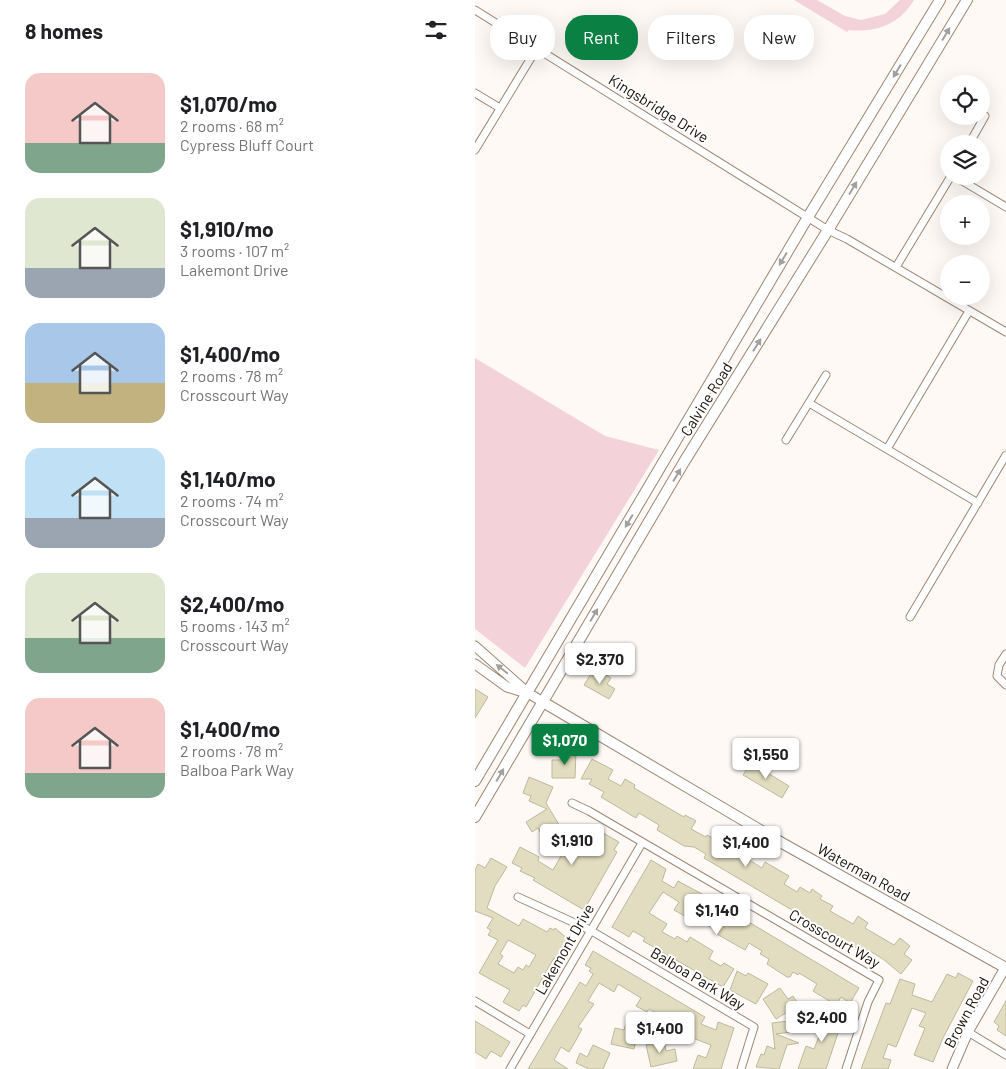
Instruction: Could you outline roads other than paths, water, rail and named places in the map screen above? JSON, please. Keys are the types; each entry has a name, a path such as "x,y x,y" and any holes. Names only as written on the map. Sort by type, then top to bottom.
{"main road":[{"name":"Calvine Road","path":"475,781 808,217 940,0"},
{"name":"Calvine Road","path":"475,817 684,462 828,230 961,5 967,0"},
{"name":"Waterman Road","path":"543,702 781,843 1006,968"}],"street":[{"name":"Kingsbridge Drive","path":"475,10 490,19"},
{"name":"Kingsbridge Drive","path":"555,59 828,230 896,267 1006,332"},
{"path":"475,150 530,60"},
{"path":"475,93 500,108"},
{"path":"896,267 947,185"},
{"path":"968,185 1006,207"},
{"path":"887,449 969,311"},
{"path":"786,440 826,375"},
{"path":"809,403 977,503"},
{"path":"910,617 1006,455"},
{"name":"Waterman Road","path":"475,646 509,674 528,693 543,702"},
{"path":"1006,654 999,665 997,676 1006,685"},
{"name":"Waterman Road","path":"475,664 507,687 528,693"},
{"path":"572,803 642,843"},
{"name":"Lakemont Drive","path":"510,1069 642,843"},
{"name":"Crosscourt Way","path":"642,843 879,980 868,1002 846,1069"},
{"path":"518,897 590,930"},
{"name":"Balboa Park Way","path":"590,930 754,1027 741,1069"},
{"name":"Brown Road","path":"952,1069 968,1032 1006,968"},
{"path":"475,1001 530,1034"},
{"path":"968,1032 1006,1055"}]}
